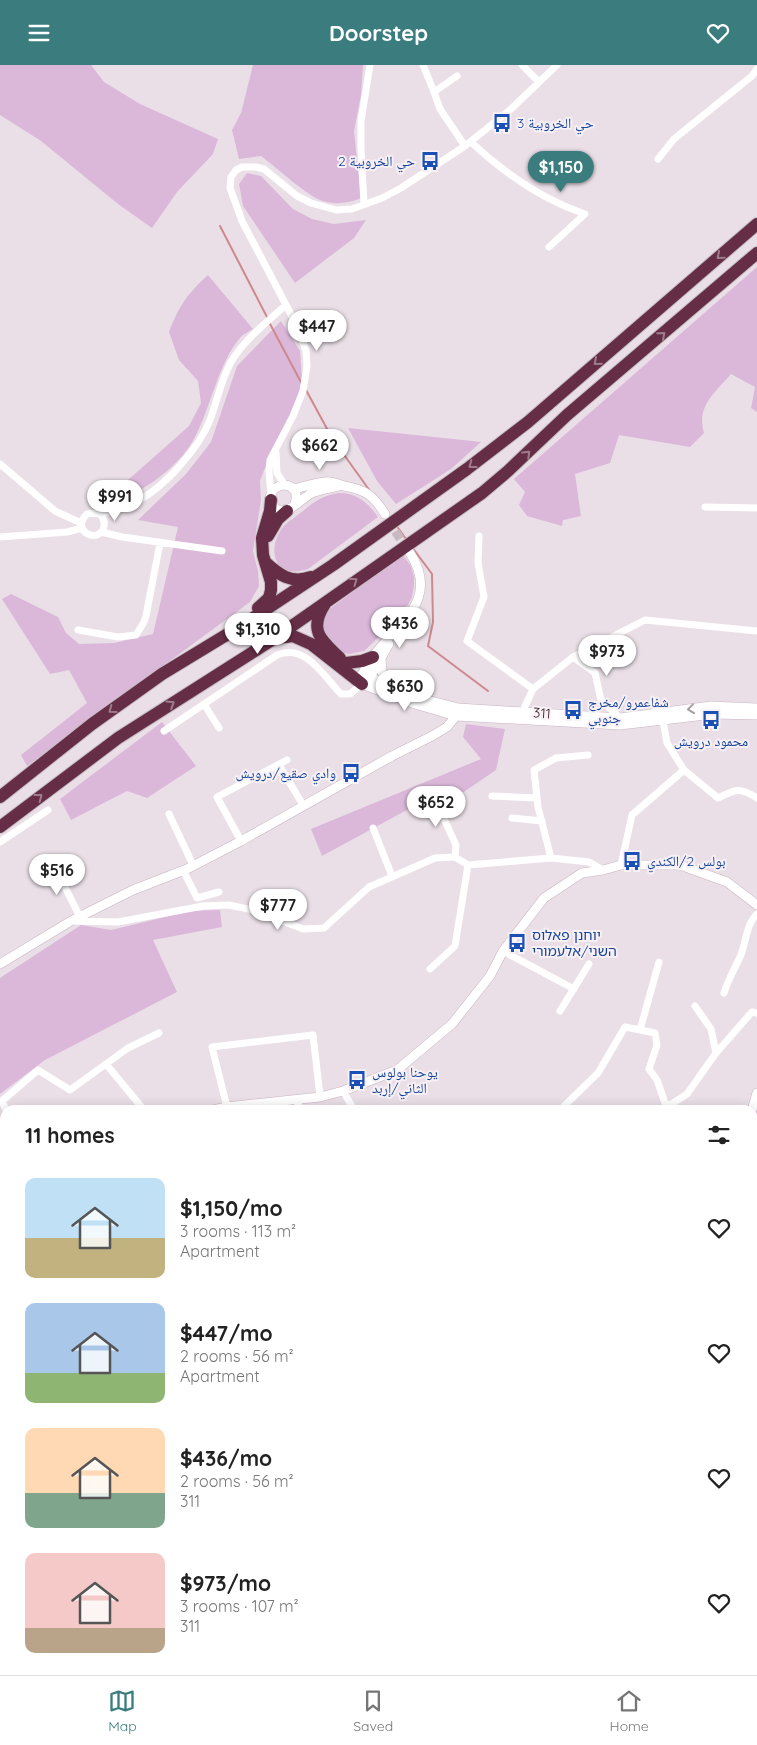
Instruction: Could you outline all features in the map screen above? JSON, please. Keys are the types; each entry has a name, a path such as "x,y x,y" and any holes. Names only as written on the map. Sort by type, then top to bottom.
{"highway":[{"path":"0,797 92,724 162,674 241,627 333,565 466,469 528,422 757,224"},
{"path":"0,827 118,738 272,640 494,484 567,415 757,253"},
{"path":"241,627 269,598 271,590 271,582 264,561 263,545 263,531 270,511 271,497"},
{"path":"263,545 272,526 291,508"},
{"path":"264,561 278,573 287,578 298,580 313,576 333,565"},
{"path":"328,600 318,616 317,631 324,642 365,678"},
{"path":"272,640 293,636 305,640 336,662 365,678"},
{"path":"346,663 378,657"}],"street":[{"path":"364,205 361,121 370,65"},
{"path":"423,65 440,109 468,144 519,181 552,201 585,214 549,247"},
{"path":"522,65 539,82"},
{"path":"342,485 312,493 291,508 279,510 275,508 271,497 269,466 272,455 293,416 303,391 307,366 306,351 295,321 242,221 230,188 231,177 236,170 248,166 264,169 297,196 322,207 336,210 352,209 364,205 401,188 468,144 496,123 556,65"},
{"path":"658,159 674,139 752,76 757,69"},
{"path":"434,92 457,76"},
{"path":"100,515 138,501 168,478 188,456 209,422 230,364 239,350 286,305"},
{"path":"276,450 276,473 284,484 294,489 326,482 336,482 356,487 367,493 385,514"},
{"path":"0,464 55,511 82,525 87,534 101,532 160,543 222,551"},
{"path":"271,497 275,488 284,484"},
{"path":"291,508 297,496 294,489"},
{"path":"704,507 757,508"},
{"path":"0,537 67,532 82,525 87,514 93,512 100,515 104,521 104,529 101,532"},
{"path":"479,536 478,563 484,597 467,641 533,689"},
{"path":"78,630 118,637 136,635 146,616 160,543"},
{"path":"164,731 284,652 303,656 314,663 341,694 350,694 365,678 396,630 414,607 420,592 420,573 410,553"},
{"path":"521,716 533,689 573,657 645,619 757,631"},
{"path":"378,657 388,685"},
{"path":"573,657 595,673 600,700 620,718"},
{"name":"311","path":"365,678 457,712"},
{"name":"311","path":"365,678 415,704 457,712 620,725 714,714 757,715"},
{"path":"204,704 219,728"},
{"name":"311","path":"521,716 620,718 711,706 757,708"},
{"path":"0,964 75,919 133,890 183,870 241,841 392,756 432,736 447,727 457,712"},
{"path":"663,721 667,743 684,771 718,798 735,789 746,791 757,798"},
{"path":"551,858 537,798 534,770 556,758 588,755"},
{"path":"241,841 217,797 287,760"},
{"path":"279,765 303,805"},
{"path":"621,865 632,815 684,771"},
{"path":"492,796 537,798"},
{"path":"434,797 456,845 455,857"},
{"path":"0,843 48,810"},
{"path":"169,814 192,865"},
{"path":"512,819 542,821"},
{"path":"373,828 392,877"},
{"path":"75,919 118,922 203,906 230,905 257,911 303,929 324,928 369,887 435,858 455,857 468,865 551,858 589,862 603,870"},
{"path":"54,865 75,919"},
{"path":"430,969 455,946 468,865"},
{"path":"245,1105 320,1097 343,1091 397,1070 452,1024 490,975 502,951 544,899 582,873 621,865 680,865 727,882 757,905"},
{"path":"183,870 197,898 219,892"},
{"path":"724,993 731,973 740,957 752,921 757,914"},
{"path":"502,951 574,989"},
{"path":"640,1030 659,962"},
{"path":"560,1011 589,963"},
{"path":"695,1006 711,1029 716,1053"},
{"path":"565,1105 598,1073 624,1027 655,1033 658,1045 649,1069 657,1080 665,1103 670,1105 687,1094 716,1053 752,1012 757,1013"},
{"path":"1,1102 38,1070 70,1090 128,1048 159,1033"},
{"path":"226,1105 212,1047 313,1035 320,1097"},
{"path":"106,1064 140,1105"},
{"path":"343,1091 351,1105"},
{"path":"753,1105 757,1093"},
{"path":"298,1105 300,1099"}],"shaded area":[{"path":"0,65 91,65 104,82 140,104 218,139 213,154 177,192 152,228 118,204 41,141 0,115"},
{"path":"253,65 363,65 361,95 354,131 361,198 342,203 323,201 309,194 261,156 239,159 232,130 241,113"},
{"path":"247,173 261,176 293,209 312,219 334,224 366,220 354,238 295,283 243,206 239,184"},
{"path":"757,267 757,412 751,408 755,387 731,374 708,401 702,423 704,433 690,447 619,435 610,463 575,474 581,516 563,520 562,526 527,516 519,505 525,492 514,479"},
{"path":"208,275 253,329 241,337 233,347 221,371 196,435 178,460 167,471 142,489 102,510 119,488 189,426 201,403 198,381 179,360 169,332 184,301"},
{"path":"281,321 300,351 302,378 296,408 269,457 260,481 261,500 253,551 258,571 259,586 250,602 27,766 21,755 87,703 69,670 50,674 2,599 11,594 58,617 66,633 79,644 114,643 153,634 178,527 138,520 186,474 211,442 237,366"},
{"path":"348,428 481,442 451,469 396,504 377,481"},
{"path":"339,493 346,493 362,500 378,517 308,569 297,571 281,567 275,554 275,545 283,527 315,502"},
{"path":"403,555 411,566 414,577 412,597 408,605 364,651 349,654 341,652 325,638 322,618 327,611"},
{"path":"162,722 196,766 147,798 127,791 71,820 60,799"},
{"path":"466,724 505,729 496,770 449,802 440,792 322,856 311,829 481,759 463,737"},
{"path":"220,910 222,927 153,940 177,992 45,1060 0,1094 0,978 81,925 111,930 190,911"}],"waterway":[{"path":"220,226 267,317"},
{"path":"269,322 302,384"},
{"path":"306,390 332,438 370,491"},
{"path":"396,525 406,539"},
{"path":"412,547 432,574 433,622 428,646 488,691"}],"tunnel":[{"path":"388,520 408,551"}],"place":[{"name":"حي الخروبية 3","path":"502,123"},
{"name":"حي الخروبية 2","path":"430,161"},
{"name":"شفاعمرو/مخرج جنوبي","path":"573,710"},
{"name":"محمود درويش","path":"711,720"},
{"name":"وادي صقيع/درويش","path":"351,773"},
{"name":"بولس 2/الكندي","path":"632,861"},
{"name":"יוחנן פאלוס השני/אלעמורי","path":"517,943"},
{"name":"يوحنا بولوس الثاني/إربد","path":"357,1080"}]}
